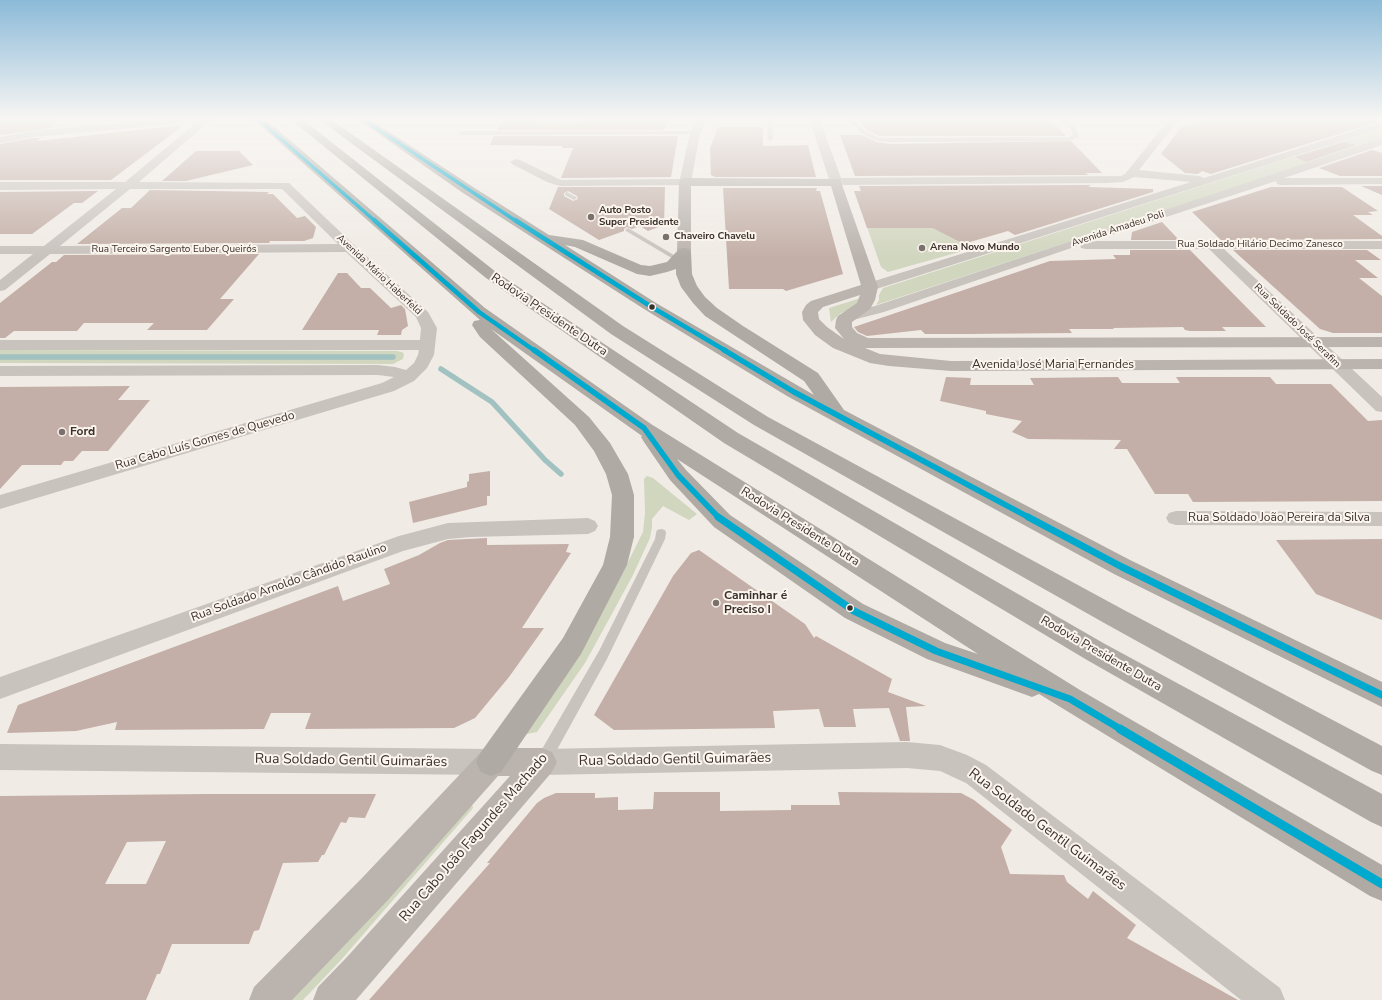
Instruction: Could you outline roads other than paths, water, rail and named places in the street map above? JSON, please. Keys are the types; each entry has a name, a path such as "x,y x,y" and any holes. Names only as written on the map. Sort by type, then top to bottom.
{"highway":[{"name":"Rodovia Presidente Dutra","path":"311,165 480,312 644,428 1070,698 1382,884"},
{"name":"Rodovia Presidente Dutra","path":"352,165 491,275 731,438 1096,652 1382,812"},
{"path":"387,165 617,330 761,421 1114,617 1382,761"},
{"path":"430,165 655,310 794,392 1122,567 1382,695"},
{"path":"540,237 578,243 637,269 662,269 672,265 681,256"},
{"path":"681,256 684,274 689,287 699,300 711,312 737,330 811,377 838,416"},
{"path":"480,312 478,321 486,333 582,421 603,448 617,474 623,495 622,537 615,565 602,592 572,646 491,762"},
{"path":"644,428 678,475 722,521 854,611 936,651 1070,698"}],"main road":[{"path":"681,256 685,182 836,182 870,287 868,300 864,306 853,315"},
{"name":"Avenida José Maria Fernandes","path":"870,287 817,304 810,312 811,320 821,331 839,344 876,359 952,366 1382,364"},
{"name":"Avenida José Maria Fernandes","path":"853,315 844,320 843,328 851,337 865,342 915,344 1382,342"},
{"path":"915,344 922,364"},
{"path":"267,1000 374,889 491,762"},
{"name":"Rua Soldado Gentil Guimarães","path":"491,762 542,762"},
{"name":"Rua Cabo João Fagundes Machado","path":"331,1000 360,970 542,762"}],"street":[{"path":"0,287 152,165"},
{"path":"521,165 560,183 685,182 689,165"},
{"path":"830,165 836,182 1112,180 1123,179 1137,165"},
{"name":"Avenida Amadeu Poli","path":"870,287 1257,165"},
{"name":"Avenida Amadeu Poli","path":"853,315 879,309 1068,245 1315,165"},
{"path":"1302,169 1312,177 1332,182"},
{"path":"1130,173 1209,180"},
{"path":"1261,183 1382,181"},
{"name":"Avenida Mário Haberfeld","path":"127,186 285,185 349,248 423,315 429,328 426,355 421,365 408,377"},
{"path":"0,186 127,186"},
{"name":"Rua Soldado Hilário Decimo Zanesco","path":"1117,229 1122,238 1138,245"},
{"name":"Rua Soldado Hilário Decimo Zanesco","path":"1068,245 1382,245"},
{"name":"Rua Soldado José Serafim","path":"1212,245 1382,407"},
{"name":"Rua Terceiro Sargento Euber Queirós","path":"0,250 349,248"},
{"path":"0,345 427,345"},
{"path":"0,371 378,370 396,372 408,377"},
{"name":"Rua Cabo Luís Gomes de Quevedo","path":"0,502 370,394 408,377"},
{"name":"Rua Soldado João Pereira da Silva","path":"1176,518 1382,519"},
{"name":"Rua Soldado Arnoldo Cândido Raulino","path":"0,688 399,544 448,531 588,526"},
{"name":"Rua Soldado Gentil Guimarães","path":"542,762 907,755 940,758 957,764 976,774 1268,1000"},
{"name":"Rua Soldado Gentil Guimarães","path":"0,757 491,762"}],"lane":[{"path":"568,194 574,198"},
{"path":"628,230 681,256"},
{"name":"Rua Cabo João Fagundes Machado","path":"542,762 603,655 660,539 661,533"}],"waterway":[{"path":"0,357 393,357"},
{"path":"441,369 492,402 545,460 561,474"}],"place":[{"name":"Auto Posto Super Presidente","path":"591,217"},
{"name":"Chaveiro Chavelu","path":"666,237"},
{"name":"Arena Novo Mundo","path":"922,248"},
{"name":"Ford","path":"62,432"},
{"name":"Caminhar é Preciso I","path":"716,603"}]}
